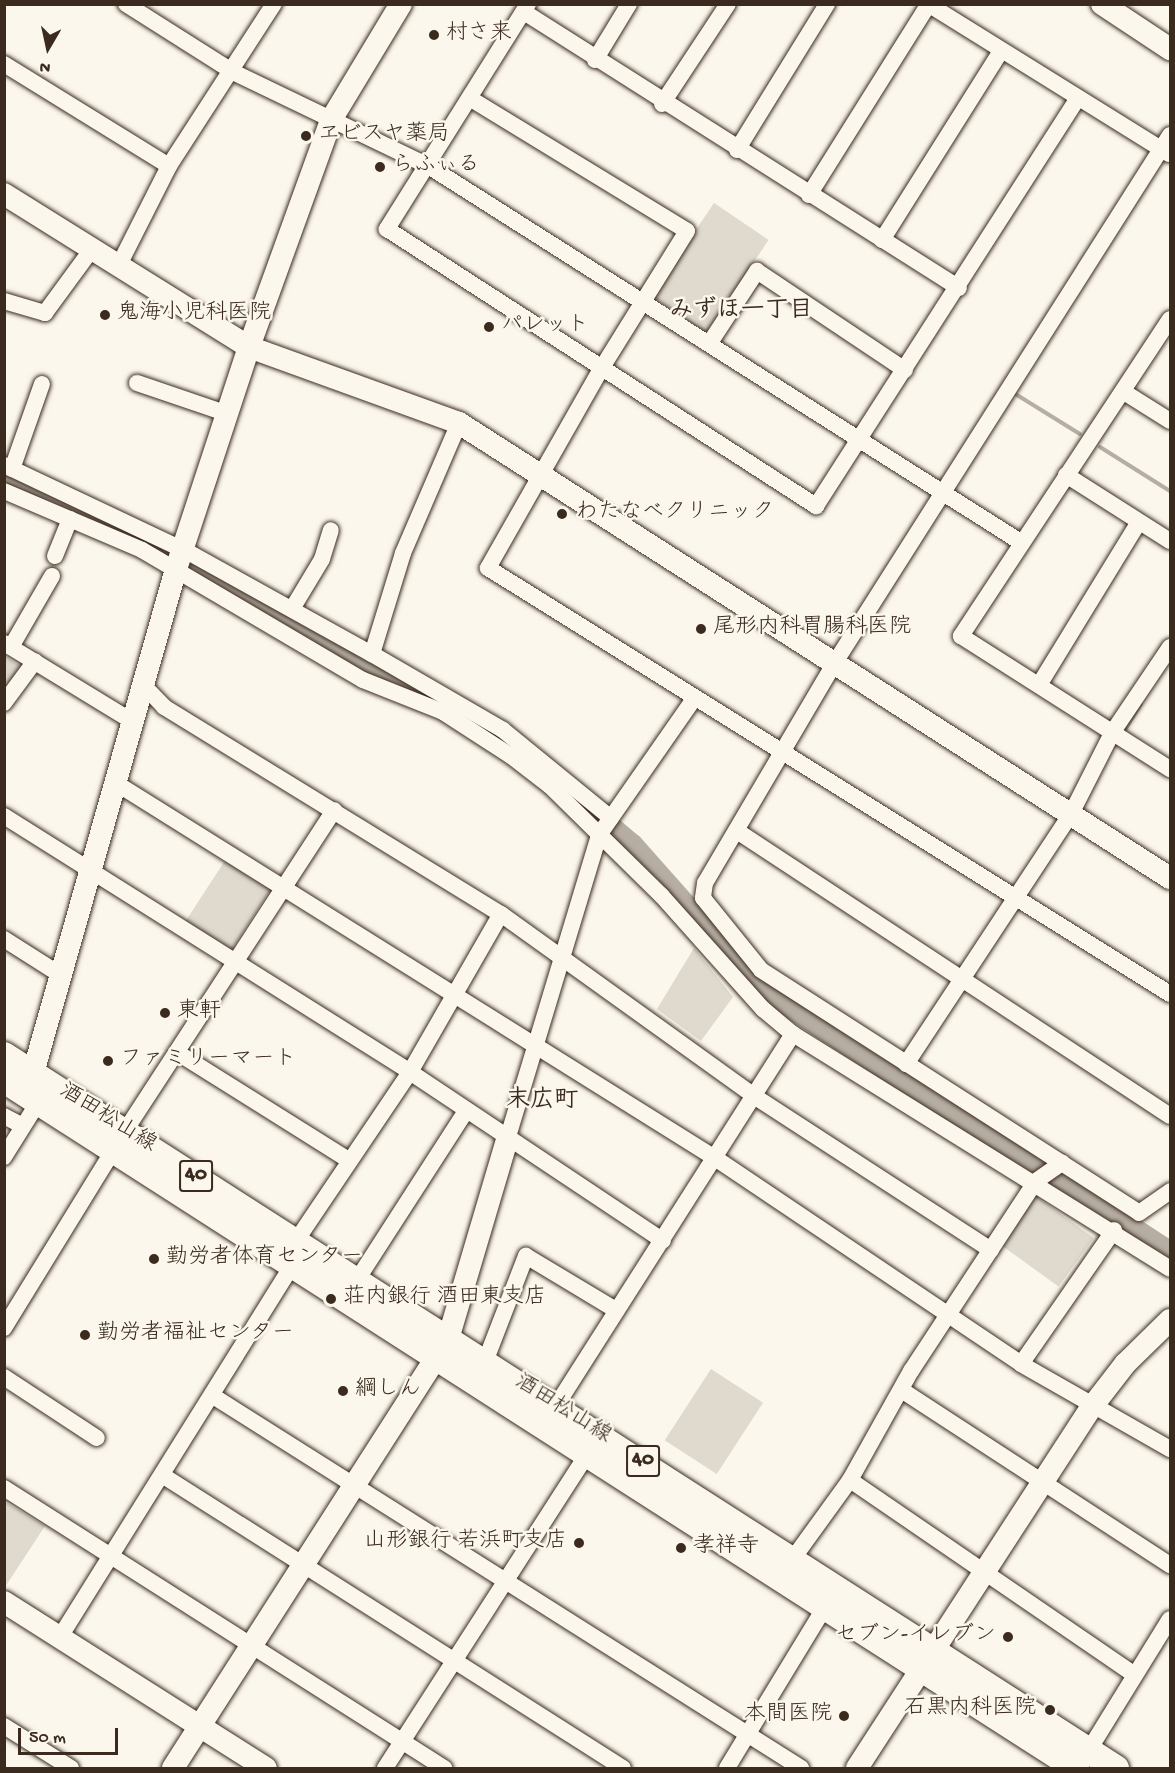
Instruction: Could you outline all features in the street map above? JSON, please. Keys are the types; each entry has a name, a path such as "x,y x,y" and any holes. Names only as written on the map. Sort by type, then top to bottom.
{"main road":[{"name":"酒田松山線","path":"4,1056 33,1073 119,1140 292,1266 442,1348 485,1362 792,1560 928,1660 1081,1762 1116,1768"},
{"name":"酒田松山線","path":"4,1080 39,1101 119,1140 296,1241 357,1280 442,1348 589,1451 825,1607 928,1660"}],"street":[{"path":"126,4 233,72 429,167 645,299 1022,543"},
{"path":"119,265 169,166 233,72 274,4"},
{"path":"4,1157 39,1101 33,1073 94,873 181,560 249,347 331,120 401,4"},
{"path":"595,60 629,4"},
{"path":"662,104 728,4"},
{"path":"736,150 827,4"},
{"path":"809,195 928,4 1076,101 1168,147 834,664 705,883 703,898 761,970 1139,1213 1170,1191"},
{"path":"1102,4 1170,49"},
{"path":"959,288 662,104 595,60 526,8 429,167 387,229 816,506 959,288 1076,101"},
{"path":"882,240 1001,51"},
{"path":"4,64 169,166"},
{"path":"471,99 687,231 601,369 488,568 694,699 1018,894 1170,994"},
{"path":"4,194 249,347 459,423 541,472 834,664 1072,812 1170,878"},
{"path":"4,301 45,313 92,249"},
{"path":"711,341 757,271 905,370"},
{"path":"1170,319 961,636 1170,769"},
{"path":"137,383 228,414"},
{"path":"42,384 8,467 181,560 363,680 443,712 550,786 662,895 763,1009 794,1034 1036,1181 1114,1230 1170,1269"},
{"path":"1124,392 1170,421"},
{"path":"372,654 403,553 459,423"},
{"path":"1066,475 1170,542"},
{"path":"4,491 70,519 181,560 292,609 503,730 611,818"},
{"path":"55,556 70,519"},
{"path":"1039,685 1139,522"},
{"path":"292,609 322,559 332,530"},
{"path":"51,576 8,645 135,723"},
{"path":"906,1064 960,978 1072,812 1112,734 1170,647"},
{"path":"4,703 35,661"},
{"path":"145,687 164,707 501,914 564,962 757,1098 991,1250"},
{"path":"173,1768 442,1348 564,962 599,835 694,699"},
{"path":"118,785 286,888 536,1049 716,1158 1090,1408 1169,1446"},
{"path":"4,1328 119,1140 286,888 334,810"},
{"path":"4,816 410,1072 507,1140 663,1241"},
{"path":"737,831 1170,1116"},
{"path":"296,1241 347,1159 410,1072 452,993 501,914"},
{"path":"4,939 62,976"},
{"path":"555,1406 757,1098 794,1034"},
{"path":"178,1053 347,1159"},
{"path":"357,1280 466,1111"},
{"path":"4,1116 22,1126"},
{"path":"792,1560 850,1480 948,1314 1036,1181 1062,1163"},
{"path":"1021,1364 1114,1230"},
{"path":"485,1362 526,1256 616,1310"},
{"path":"60,1637 109,1554 213,1396 292,1266"},
{"path":"857,1768 1090,1408 1125,1364 1170,1320"},
{"path":"4,1377 97,1438"},
{"path":"903,1391 1170,1565"},
{"path":"213,1396 508,1578 801,1768"},
{"path":"385,1768 589,1451"},
{"path":"162,1475 623,1768"},
{"path":"850,1480 986,1569 1135,1675"},
{"path":"4,1488 251,1643 444,1768"},
{"path":"4,1602 266,1768"},
{"path":"727,1768 750,1735 825,1607"},
{"path":"1081,1762 1170,1621"},
{"path":"4,1726 71,1768"}],"shaded area":[{"path":"714,203 769,240 706,333 651,296"},
{"path":"5,656 20,666 5,691"},
{"path":"226,859 271,888 228,956 182,926"},
{"path":"694,948 733,997 701,1041 657,1009"},
{"path":"1029,1191 1094,1238 1058,1287 994,1240"},
{"path":"711,1369 763,1403 717,1474 665,1440"},
{"path":"5,1502 45,1526 5,1587"}],"waterway":[{"path":"1017,395 1080,434"},
{"path":"1100,447 1170,491"},
{"path":"4,482 155,543 439,706"},
{"path":"1126,728 1141,704"},
{"path":"588,809 632,846 752,981 1170,1254"}],"place":[{"name":"村さ来","path":"434,35"},
{"name":"ヱビスヤ薬局","path":"306,136"},
{"name":"らふぃる","path":"380,167"},
{"name":"鬼海小児科医院","path":"105,315"},
{"name":"パレット","path":"489,327"},
{"name":"わたなべクリニック","path":"562,514"},
{"name":"尾形内科胃腸科医院","path":"701,629"},
{"name":"東軒","path":"165,1013"},
{"name":"ファミリーマート","path":"108,1061"},
{"name":"勤労者体育センター","path":"154,1259"},
{"name":"荘内銀行 酒田東支店","path":"331,1299"},
{"name":"勤労者福祉センター","path":"85,1335"},
{"name":"綱しん","path":"343,1391"},
{"name":"山形銀行 若浜町支店","path":"579,1543"},
{"name":"孝祥寺","path":"681,1548"},
{"name":"セブン-イレブン","path":"1008,1637"},
{"name":"石黒内科医院","path":"1050,1710"},
{"name":"本間医院","path":"844,1716"}],"district":[{"name":"みずほ一丁目","path":"741,312"},
{"name":"末広町","path":"542,1102"}]}
